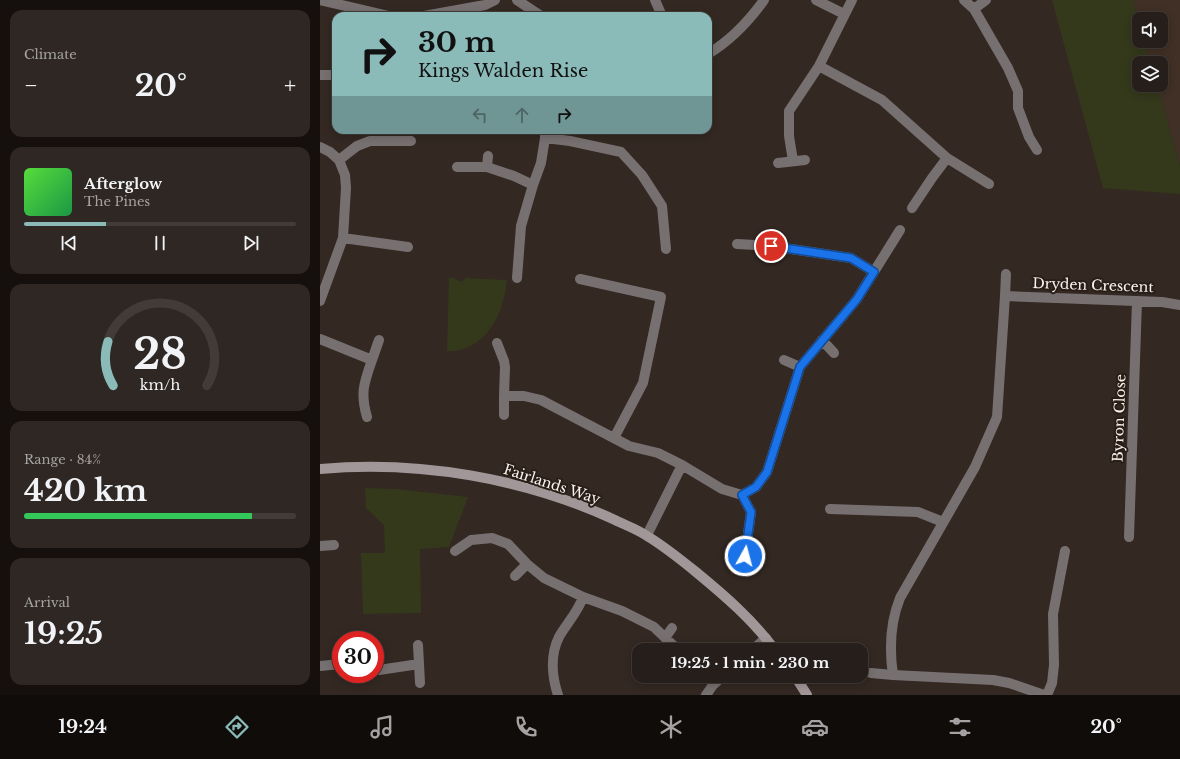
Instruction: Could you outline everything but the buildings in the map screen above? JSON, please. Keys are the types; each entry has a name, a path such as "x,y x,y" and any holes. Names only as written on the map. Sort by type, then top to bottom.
{"main road":[{"name":"Fairlands Way","path":"320,469 346,467 400,468 456,473 509,483 587,507 647,535 681,560 719,591 770,643"},
{"path":"799,683 807,695"}],"street":[{"path":"320,0 372,12"},
{"path":"446,12 484,5 496,0"},
{"path":"517,0 535,12"},
{"path":"655,0 660,12"},
{"path":"712,51 738,31 764,0"},
{"path":"816,0 844,14"},
{"path":"793,161 789,136 790,111 819,66 852,0"},
{"path":"964,0 974,9 1008,68 1018,91 1018,108 1029,137 1037,150"},
{"path":"974,9 986,0"},
{"path":"819,66 882,100 947,158 989,184"},
{"path":"320,74 332,75"},
{"path":"517,278 521,226 541,163 545,134 621,152 642,175 662,206 666,249"},
{"path":"339,160 357,146 370,142 411,141"},
{"path":"320,147 330,152 339,160 346,180 343,238 320,301"},
{"path":"487,167 488,156"},
{"path":"912,208 947,158"},
{"path":"778,163 805,160"},
{"path":"457,167 487,167 514,176 533,185"},
{"path":"504,396 524,396 541,400 629,446 665,456 722,490 742,495 756,487 767,472 800,367 857,299 900,230"},
{"path":"343,238 408,247"},
{"path":"737,244 771,246 851,258 874,272"},
{"path":"892,675 890,658 894,613 900,598 975,467 997,417 1006,274"},
{"path":"580,279 661,297 643,383 614,438"},
{"name":"Dryden Crescent","path":"1005,296 1162,302 1180,305"},
{"name":"Byron Close","path":"1129,537 1137,301"},
{"path":"320,339 372,360"},
{"path":"367,417 363,403 364,381 379,340"},
{"path":"822,340 834,353"},
{"path":"497,343 505,367 504,415"},
{"path":"784,360 800,367"},
{"path":"647,535 682,465"},
{"path":"742,495 751,512 745,556"},
{"path":"830,509 918,512 943,522"},
{"path":"455,551 471,540 492,538 508,544 527,564 544,578 583,597 622,611 654,627 671,643"},
{"path":"320,546 334,545"},
{"path":"871,672 892,675 993,680 1015,685 1045,695 1052,683 1054,665 1052,614 1065,551"},
{"path":"515,576 527,564"},
{"path":"558,695 553,673 554,652 560,636 577,611 583,597"},
{"path":"665,638 672,628"},
{"path":"760,643 766,638"},
{"path":"418,645 420,683"},
{"path":"384,669 419,664"},
{"path":"320,666 332,665"},
{"path":"706,695 715,683"}],"shaded area":[{"path":"1133,0 1180,0 1180,166 1159,92 1168,92 1168,56 1149,56 1146,48 1168,48 1168,12 1136,12"}],"green space":[{"path":"1052,0 1133,0 1136,12 1132,12 1132,48 1146,48 1149,56 1132,56 1132,92 1159,92 1180,166 1180,194 1103,188"},
{"path":"449,278 454,278 461,282 466,278 507,280 503,301 495,322 489,331 473,345 453,351 447,351"},
{"path":"365,488 396,489 468,497 449,547 420,549 421,613 363,614 361,553 385,553 384,525 366,508"}],"route":[{"path":"745,556 751,512 742,495 756,487 767,472 800,367 857,299 874,272 851,258 771,246"}]}
